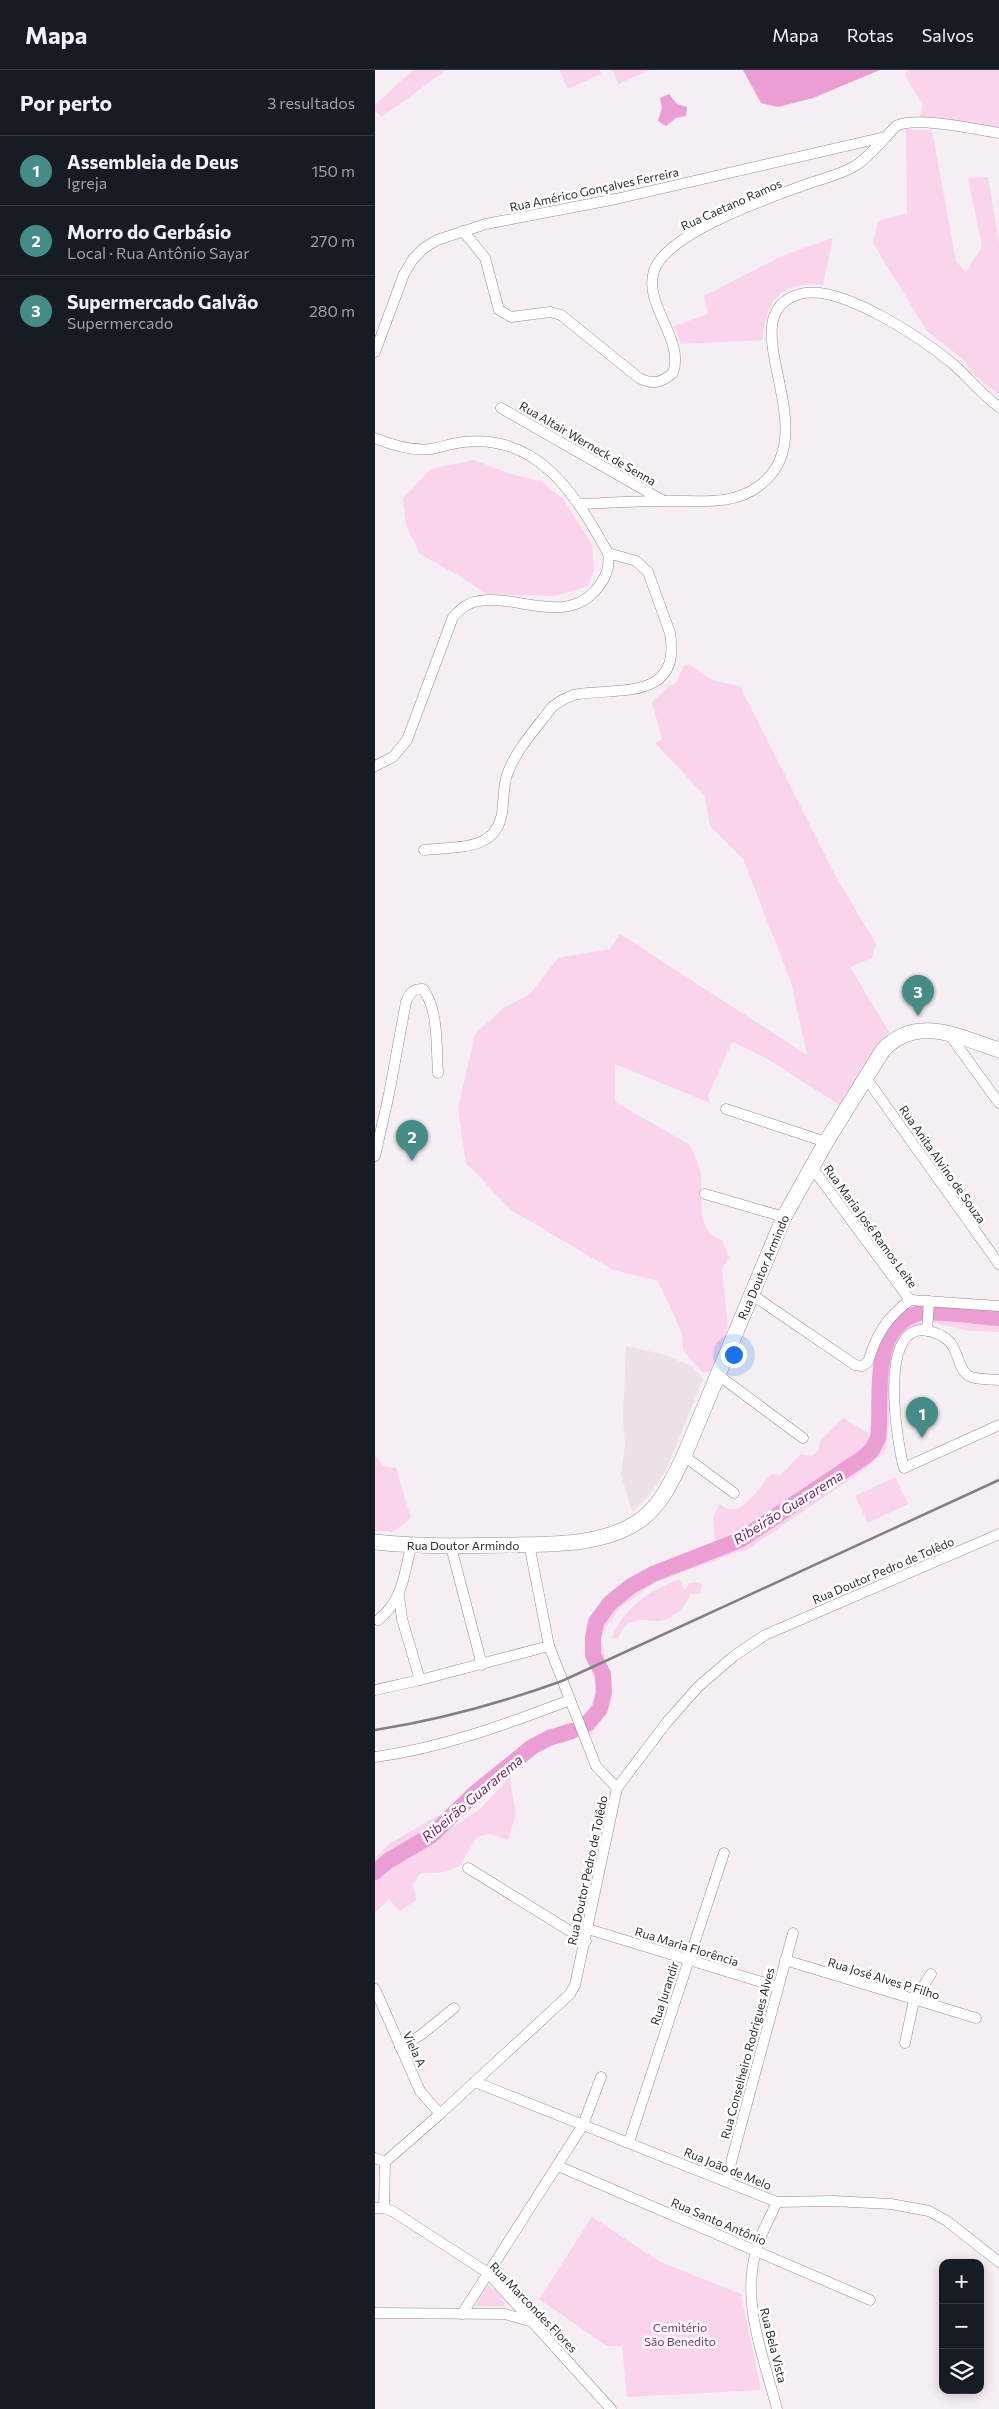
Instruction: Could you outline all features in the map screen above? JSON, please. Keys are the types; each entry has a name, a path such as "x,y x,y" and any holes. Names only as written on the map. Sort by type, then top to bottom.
{"street":[{"name":"Rua Caetano Ramos","path":"463,231 485,258 495,304 504,315 511,317 550,312 561,315 639,378 649,383 658,383 673,373 675,356 653,282 654,272 664,253 675,244 708,225 855,166 897,126 910,122 999,133"},
{"name":"Rua Américo Gonçalves Ferreira","path":"375,352 404,274 413,259 424,248 437,240 486,224 626,196 885,137"},
{"path":"580,504 663,500 716,501 732,499 758,486 776,468 782,455 786,427 771,340 771,323 777,311 787,301 807,292 833,295 857,304 930,346 999,407"},
{"name":"Rua Altair Werneck de Senna","path":"501,408 663,500"},
{"path":"375,438 417,449 480,441 517,449 545,465 566,485 580,504 609,558 601,583 594,592 587,598 567,607 480,600 460,609 453,617 407,740 393,757 375,766"},
{"path":"424,850 483,842 496,833 503,812 507,775 516,753 559,702 578,694 628,692 645,688 656,681 669,664 672,643 670,633 648,572 636,561 609,558"},
{"path":"375,1156 406,1002 410,992 416,989 423,989 429,997 435,1024 438,1073"},
{"name":"Rua Doutor Armindo","path":"375,1542 411,1546 451,1547 573,1542 594,1539 619,1532 648,1514 671,1484 684,1456 783,1217 825,1142 883,1050 897,1037 916,1030 929,1030 949,1034 999,1050"},
{"path":"949,1034 999,1103"},
{"name":"Rua Anita Alvino de Souza","path":"866,1078 999,1264"},
{"path":"726,1109 825,1142"},
{"name":"Rua Maria José Ramos Leite","path":"811,1166 910,1300"},
{"path":"705,1194 783,1217"},
{"path":"751,1294 855,1365 862,1366 868,1362 873,1346 886,1320 910,1300 929,1304 999,1306"},
{"path":"927,1329 929,1304"},
{"path":"999,1380 967,1375 964,1372 955,1348 949,1340 927,1329 908,1335 898,1351 895,1370 897,1439 903,1468 999,1425"},
{"path":"718,1375 803,1438"},
{"path":"684,1456 734,1493"},
{"name":"Rua Doutor Pedro de Tolêdo","path":"385,2162 570,1994 575,1985 586,1941 617,1788 667,1722 699,1686 733,1656 765,1636 999,1534"},
{"path":"529,1544 549,1646 596,1766 617,1788"},
{"path":"411,1546 399,1596 402,1619 420,1680"},
{"path":"451,1547 482,1665"},
{"path":"377,1620 386,1614 399,1596"},
{"path":"377,1620 402,1619"},
{"path":"375,1690 482,1665 549,1646"},
{"path":"375,1757 450,1741 510,1723 570,1700"},
{"name":"Rua Jurandir","path":"629,2142 724,1853"},
{"path":"468,1868 586,1941"},
{"name":"Rua Maria Florência","path":"588,1929 778,1988"},
{"name":"Rua Conselheiro Rodrigues Alves","path":"726,2181 793,1933"},
{"name":"Rua José Alves P Filho","path":"785,1960 975,2018"},
{"path":"905,2043 914,2000 931,1974"},
{"name":"Viela A","path":"375,1989 420,2091 440,2114"},
{"path":"400,2047 421,2035 454,2008"},
{"path":"462,2314 583,2125 601,2077"},
{"name":"Rua João de Melo","path":"475,2082 777,2202 833,2201 891,2204 929,2211 947,2221 999,2262"},
{"path":"375,2158 385,2162 379,2208"},
{"name":"Rua Santo Antônio","path":"558,2166 870,2300"},
{"name":"Rua Bela Vista","path":"777,2202 756,2250 750,2279 753,2318 777,2409"},
{"name":"Rua Marcondes Flores","path":"379,2208 394,2212 487,2273 611,2409"},
{"path":"505,2314 511,2310 513,2300"},
{"path":"375,2313 505,2314 533,2322"}],"shaded area":[{"path":"743,70 880,70 813,98 778,107 761,103"},
{"path":"669,94 677,104 687,107 686,116 676,118 666,126 658,121 662,108 660,98"},
{"path":"626,1346 665,1355 693,1367 703,1379 667,1468 650,1494 632,1512 621,1474 625,1446 623,1418"}],"green space":[{"path":"413,70 446,70 382,117 375,111 375,105"},
{"path":"559,70 600,70 601,74 568,89"},
{"path":"612,70 650,70 618,84"},
{"path":"908,70 999,70 999,132 918,122 923,106 905,75"},
{"path":"906,129 932,131 956,261 966,273 982,246 968,178 988,177 999,243 999,395 972,373 964,360 927,331 873,243 878,221 907,213"},
{"path":"833,238 823,285 796,286 778,296 767,314 763,340 681,344 674,326 708,314 704,296 784,255"},
{"path":"474,460 517,476 541,481 563,499 592,544 594,570 588,586 556,596 486,594 456,574 420,554 406,525 403,498 431,469"},
{"path":"689,664 712,680 740,686 835,875 876,944 872,958 850,967 889,1032 840,1105 764,1057 732,1042 708,1096 710,1103 615,1064 615,1102 690,1145 701,1175 704,1222 707,1230 713,1236 722,1240 729,1257 722,1270 728,1326 715,1370 703,1373 683,1350 682,1333 658,1281 613,1270 511,1210 466,1163 458,1109 475,1034 502,1009 530,994 558,958 610,949 620,934 807,1055 791,982 743,859 710,826 705,796 655,743 662,739 652,702 669,686 675,684 684,666"},
{"path":"923,1307 923,1324 908,1331 899,1341 893,1354 890,1369 886,1448 879,1457 864,1470 749,1548 656,1582 621,1607 607,1625 601,1639 605,1657 589,1664 590,1629 594,1616 599,1609 618,1589 644,1572 671,1559 715,1543 713,1517 720,1504 727,1509 734,1510 741,1507 755,1494 771,1474 781,1475 801,1454 811,1456 819,1450 820,1441 843,1418 868,1433 870,1438 873,1419 875,1359 878,1341 887,1325 901,1314"},
{"path":"931,1307 999,1311 999,1332 969,1331 931,1322"},
{"path":"375,1455 383,1466 396,1468 411,1518 393,1532 375,1531"},
{"path":"895,1477 908,1504 868,1523 855,1496"},
{"path":"679,1579 683,1588 686,1589 689,1583 699,1582 702,1585 700,1594 690,1594 685,1604 673,1616 663,1620 643,1620 625,1625 618,1638 612,1638 624,1617 639,1601 657,1589"},
{"path":"607,1664 610,1686 608,1703 601,1720 589,1738 583,1715 591,1705 595,1695 592,1671"},
{"path":"511,1776 510,1781 516,1814 508,1840 489,1834 477,1837 459,1867 438,1873 421,1873 413,1883 416,1900 400,1911 389,1899 375,1913 375,1858 389,1844 439,1815 447,1831 480,1809"},
{"name":"Cemitério São Benedito","path":"592,2217 658,2261 741,2294 761,2390 627,2397 622,2346 607,2346 539,2299"},
{"path":"487,2285 499,2294 505,2307 475,2306"}],"waterway":[{"name":"Ribeirão Guararema","path":"587,1724 600,1709 604,1692 603,1674 593,1655 593,1638 596,1622 610,1603 631,1586 653,1574 740,1540 863,1458 872,1450 878,1438 881,1366 885,1348 892,1333 903,1321 925,1312 999,1318"},
{"name":"Ribeirão Guararema","path":"375,1872 388,1861 432,1835 474,1794 532,1747 549,1738 572,1731"}],"railway":[{"path":"375,1730 470,1710 562,1681 999,1480"}],"place":[{"name":"Supermercado Galvão","path":"918,1016"},
{"name":"Morro do Gerbásio","path":"412,1161"},
{"name":"Assembleia de Deus","path":"922,1438"}]}
